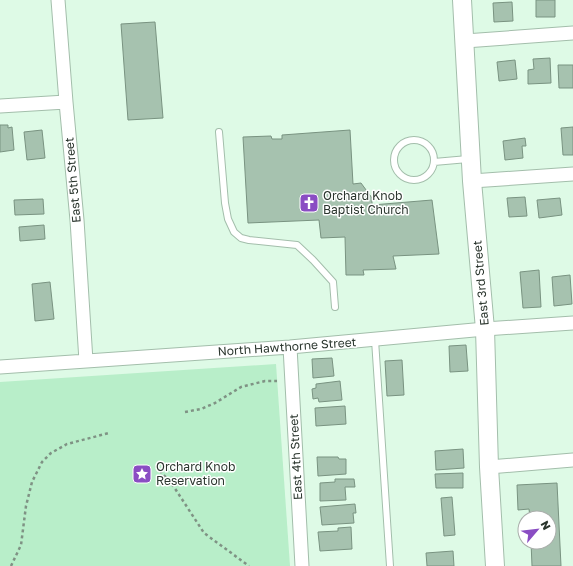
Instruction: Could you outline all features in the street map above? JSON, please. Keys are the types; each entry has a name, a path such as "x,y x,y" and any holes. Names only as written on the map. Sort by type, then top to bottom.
{"main road":[{"name":"East 3rd Street","path":"462,0 472,181 485,329 489,467 495,566"}],"street":[{"name":"East 5th Street","path":"58,0 77,220 86,361"},
{"path":"465,41 573,34"},
{"path":"0,106 66,102"},
{"path":"472,181 573,174"},
{"name":"North Hawthorne Street","path":"0,367 290,347 485,329 573,324"},
{"name":"East 4th Street","path":"290,347 302,566"},
{"path":"489,467 573,460"}],"lane":[{"path":"219,132 225,203 228,219 234,232 241,238 249,240 297,245 333,282 336,307"},
{"path":"416,140 423,142 429,147 433,154 434,162 432,169 427,176 413,180 405,178 399,173 395,167 394,159 396,151 401,145 408,141 416,140"},
{"path":"434,162 471,159"},
{"path":"375,340 390,566"}],"path":[{"path":"185,412 201,410 241,387 265,381 277,381"},
{"path":"11,566 21,545 26,506 32,482 42,462 51,453 67,444 110,433"},
{"path":"156,466 174,488 204,533 249,566"}],"green space":[{"name":"Orchard Knob Reservation","path":"276,364 290,566 0,566 0,382"}],"building":[{"path":"536,0 555,0 555,17 536,17"},
{"path":"512,2 513,21 494,22 493,3"},
{"path":"155,22 163,118 128,120 121,24"},
{"path":"550,58 551,83 528,84 528,70 534,69 533,59"},
{"path":"515,60 517,79 499,81 497,62"},
{"path":"558,65 573,65 573,88 559,88"},
{"path":"0,125 8,125 8,128 12,127 14,150 0,152"},
{"path":"573,127 573,155 563,155 561,128"},
{"path":"42,130 45,158 27,160 24,132"},
{"name":"Orchard Knob Baptist Church","path":"350,130 353,184 361,183 372,198 372,205 432,200 439,254 393,256 396,269 363,270 364,275 346,275 345,237 321,238 319,220 248,223 243,137 271,136 272,139 282,139 282,135"},
{"path":"525,138 526,146 522,146 523,158 505,160 503,141"},
{"path":"525,197 527,216 509,217 507,198"},
{"path":"560,198 562,215 539,218 537,200"},
{"path":"43,199 44,214 15,215 14,200"},
{"path":"44,225 45,239 20,241 19,227"},
{"path":"539,270 541,307 523,308 520,272"},
{"path":"570,275 572,304 554,306 552,277"},
{"path":"50,282 54,319 35,321 32,284"},
{"path":"466,345 468,371 450,372 449,346"},
{"path":"332,358 334,376 313,378 312,359"},
{"path":"402,360 404,395 387,396 385,361"},
{"path":"340,381 342,400 319,402 318,398 313,399 312,389 316,388 316,384"},
{"path":"345,406 346,424 316,426 315,408"},
{"path":"463,449 464,468 436,470 435,451"},
{"path":"317,457 338,457 339,459 346,459 346,474 318,476"},
{"path":"463,473 463,488 436,488 435,474"},
{"path":"335,479 354,479 355,487 345,487 346,500 320,501 320,483 335,482"},
{"path":"557,483 561,566 532,566 531,550 557,550 557,510 518,510 517,485"},
{"path":"452,497 455,535 444,536 441,498"},
{"path":"355,504 356,513 353,513 354,523 322,525 320,507"},
{"path":"351,527 352,549 320,551 318,532 338,531 338,528"},
{"path":"453,551 454,566 427,566 426,553"}],"place":[{"name":"Orchard Knob Baptist Church","path":"309,203"},
{"name":"Orchard Knob Reservation","path":"142,474"}]}
